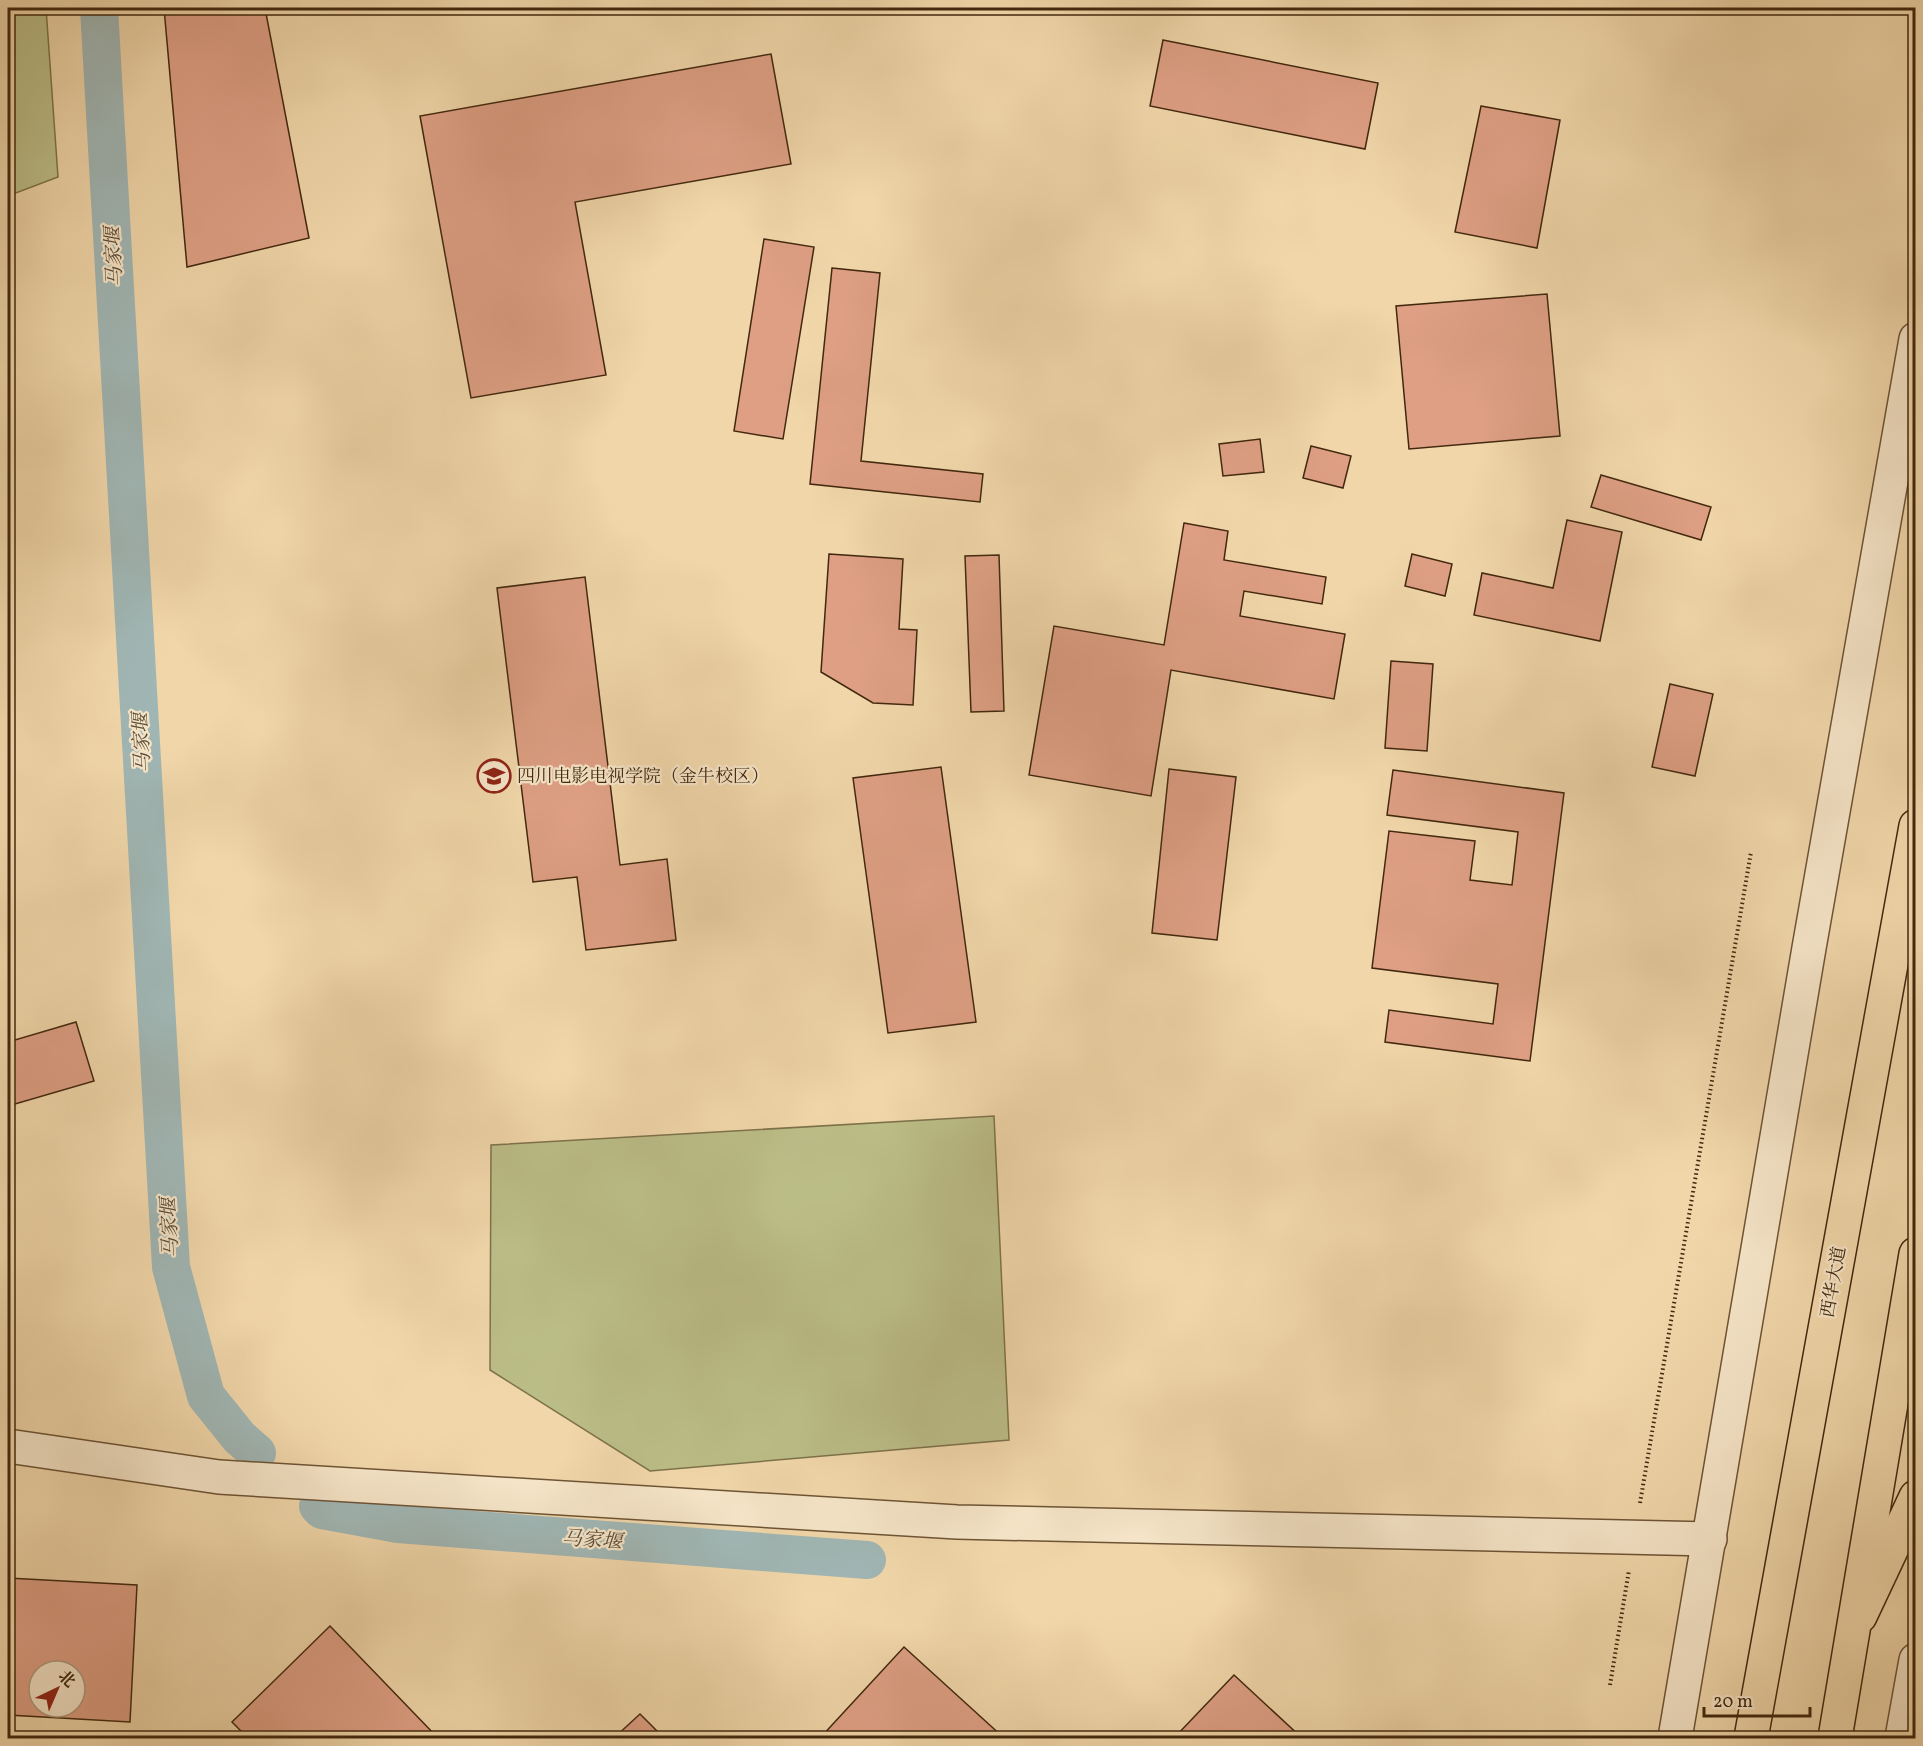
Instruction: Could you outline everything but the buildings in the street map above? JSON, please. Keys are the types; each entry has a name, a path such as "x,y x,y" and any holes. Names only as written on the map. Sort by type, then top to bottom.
{"main road":[{"name":"西华大道","path":"1751,1738 1916,826"},
{"path":"1835,1738 1916,1254"},
{"path":"1853,1631 1916,1497"}],"street":[{"path":"1676,1738 1807,959 1916,339"},
{"path":"8,1446 219,1477 957,1522 1710,1539"},
{"path":"1902,1738 1916,1660"}],"path":[{"path":"1610,1685 1751,852"}],"green space":[{"path":"8,8 46,8 58,177 8,196"},
{"path":"994,1116 1009,1440 650,1471 490,1370 491,1145"}],"waterway":[{"name":"马家堰","path":"99,8 171,1267 206,1396 239,1437 257,1453"},
{"name":"马家堰","path":"318,1506 322,1510 398,1524 867,1560"}],"place":[{"name":"四川电影电视学院（金牛校区）","path":"494,776"}]}
